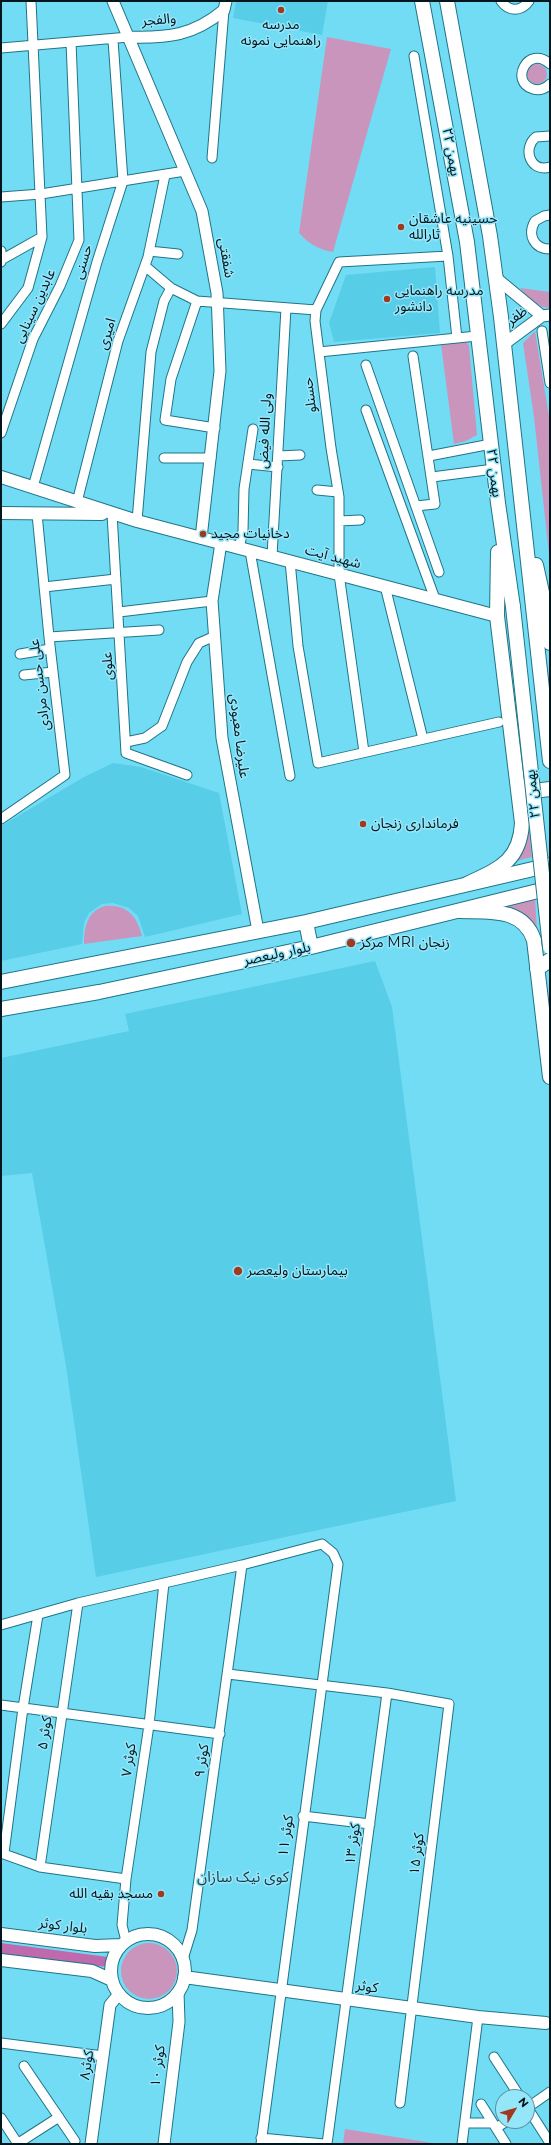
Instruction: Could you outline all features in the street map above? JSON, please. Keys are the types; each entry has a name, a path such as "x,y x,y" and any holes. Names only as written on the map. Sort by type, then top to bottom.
{"main road":[{"name":"۲۲ بهمن","path":"422,1 467,242 498,503 513,607 550,947"},
{"name":"۲۲ بهمن","path":"447,1 496,278 550,761"},
{"name":"شهید آیت","path":"1,477 112,514 497,616"},
{"path":"521,496 546,610 550,643"},
{"path":"467,884 506,863 516,851 521,839 522,823 497,616 498,503"},
{"path":"1,513 112,514"},
{"path":"517,783 533,791 550,789"},
{"name":"بلوار ولیعصر","path":"1,982 306,922 550,865"},
{"name":"بلوار ولیعصر","path":"1,1009 99,992 311,947 550,888"},
{"path":"460,911 500,913 514,916 530,929 534,940 550,1078"},
{"path":"306,922 311,947"},
{"path":"537,969 550,960"},
{"name":"بلوار کوثر","path":"1,1934 95,1946 124,1943"},
{"path":"144,1934 163,1937 175,1946 182,1959 184,1977 178,1992 163,2004 144,2008 135,2005 120,1994 112,1980 112,1961 124,1943 144,1934"},
{"path":"1,1960 92,1971 112,1980"},
{"name":"کوثر","path":"184,1977 478,2017 549,2024"}],"street":[{"path":"1,324 28,288 42,237 31,1"},
{"name":"شفقتی","path":"113,1 202,211 218,304 220,371 212,458 201,538"},
{"path":"501,1 504,6 514,10 525,6 529,1"},
{"path":"212,158 225,6"},
{"name":"والفجر","path":"129,37 164,38 187,32 225,6"},
{"path":"1,48 113,40 129,37"},
{"name":"حسنی","path":"33,487 97,262 123,181 113,40"},
{"name":"عابدین سینایی","path":"1,433 33,340 60,286 79,240 71,42"},
{"path":"414,56 448,256 457,338"},
{"path":"550,64 542,59 532,59 524,65 522,75 525,84 534,90 545,88 550,84"},
{"path":"550,136 536,137 529,145 528,151 529,157 536,165 541,168 550,167"},
{"path":"1,197 41,194 185,171"},
{"name":"امیری","path":"77,502 118,341 145,266 165,175"},
{"path":"550,216 544,216 535,221 531,232 535,243 540,247 550,248"},
{"path":"1,258 42,237"},
{"path":"149,251 178,254"},
{"path":"145,266 171,288 197,301 218,304 316,310 339,262 448,256"},
{"path":"496,278 546,315"},
{"path":"137,521 150,352 164,301 171,288"},
{"path":"197,301 172,379 165,420 215,428"},
{"name":"ولی الله فیض","path":"272,556 286,308"},
{"name":"حسنلو","path":"316,310 315,321 338,492 339,574 364,752"},
{"name":"ظفر","path":"504,344 546,315"},
{"path":"542,331 550,383"},
{"path":"319,352 478,336"},
{"path":"413,356 435,504 416,506"},
{"path":"366,365 439,572"},
{"path":"366,410 435,599"},
{"path":"253,430 244,489 242,531 244,549 290,776"},
{"path":"429,456 491,444"},
{"path":"278,456 300,455"},
{"path":"164,458 212,458"},
{"path":"248,464 278,467"},
{"path":"432,477 494,469"},
{"path":"317,490 338,492"},
{"name":"علی حسن مرادی","path":"1,819 66,775 50,649 37,514"},
{"name":"علوی","path":"112,514 119,612 126,753 187,775"},
{"path":"339,521 360,520"},
{"name":"علیرضا معبودی","path":"221,543 212,601 222,738 258,931"},
{"path":"290,561 298,646 318,763 500,722"},
{"path":"44,587 116,579"},
{"path":"386,586 423,739"},
{"path":"119,612 212,601"},
{"path":"49,637 120,631 159,630"},
{"path":"126,742 145,738 162,726 187,662 199,642 215,636"},
{"path":"20,654 50,649"},
{"path":"24,675 53,672"},
{"name":"کوثر ۱۱","path":"242,1566 322,1544 333,1553 338,1564 320,1685 261,2141"},
{"path":"1,1625 78,1603 242,1566"},
{"name":"کوثر ۹","path":"182,1959 192,1930 242,1566"},
{"name":"کوثر ۷","path":"124,1943 122,1925 126,1878 149,1725 164,1583"},
{"name":"کوثر ۵","path":"40,1867 78,1603"},
{"path":"38,1615 23,1708 3,1853 40,1867 126,1878"},
{"path":"228,1674 387,1693"},
{"name":"۱۵ کوثر","path":"387,1693 449,1704 413,2008 400,2103"},
{"name":"کوثر ۱۳","path":"326,2144 387,1693"},
{"path":"1,1705 220,1734"},
{"path":"303,1816 370,1824"},
{"name":"کوثر ۱۰","path":"164,2144 178,2022 178,1992"},
{"name":"کوثر۸","path":"91,2144 110,2005 120,1994"},
{"path":"462,2144 478,2017"},
{"path":"1,2043 103,2056"},
{"path":"494,2057 515,2089"},
{"path":"24,2066 75,2141"},
{"path":"535,2102 550,2092"},
{"path":"481,2104 506,2144"},
{"path":"1,2118 18,2144 58,2117"},
{"path":"535,2120 550,2143"},
{"path":"465,2123 494,2126"},
{"path":"261,2141 326,2144"}],"shaded area":[{"name":"مدرسه راهنمایی نمونه","path":"236,1 328,1 322,35 233,18"},
{"path":"327,37 391,49 333,252 314,246 299,233"},
{"path":"537,64 544,67 547,74 544,81 537,84 530,81 527,74 530,67"},
{"name":"مدرسه راهنمایی دانشور","path":"435,267 440,333 334,342 329,323 346,275"},
{"path":"520,288 550,292 550,308 537,304"},
{"path":"535,331 550,423 550,563 534,417 523,343"},
{"path":"466,341 469,346 477,435 466,441 454,444 441,344"},
{"path":"113,763 141,767 219,793 242,914 145,937 138,916 129,908 113,903 102,904 89,913 84,923 82,944 1,961 1,826 84,777"},
{"path":"528,819 532,857 516,861"},
{"path":"535,899 539,959 534,933 496,908"},
{"path":"105,906 119,907 130,913 134,917 142,936 84,944 86,926 90,916 99,908"},
{"name":"بیمارستان ولیعصر","path":"375,961 392,1007 456,1501 96,1577 66,1366 32,1173 1,1176 1,1058 129,1031 125,1014"},
{"path":"1,1943 108,1957 107,1967 1,1954"},
{"path":"149,1943 160,1946 169,1951 174,1960 177,1971 174,1982 169,1991 160,1996 149,1999 138,1996 129,1991 124,1982 121,1971 124,1960 129,1951 138,1946"},
{"path":"345,2129 439,2144 343,2144"}],"place":[{"name":"مدرسه راهنمایی نمونه","path":"281,10"},
{"name":"حسینیه عاشقان ثارالله","path":"401,227"},
{"name":"مدرسه راهنمایی دانشور","path":"387,299"},
{"name":"دخانیات مجید","path":"203,534"},
{"name":"فرمانداری زنجان","path":"363,824"},
{"name":"مرکز MRI زنجان","path":"351,943"},
{"name":"بیمارستان ولیعصر","path":"238,1271"},
{"name":"مسجد بقیه الله","path":"161,1894"}],"district":[{"name":"کوی نیک سازان","path":"243,1878"}]}
